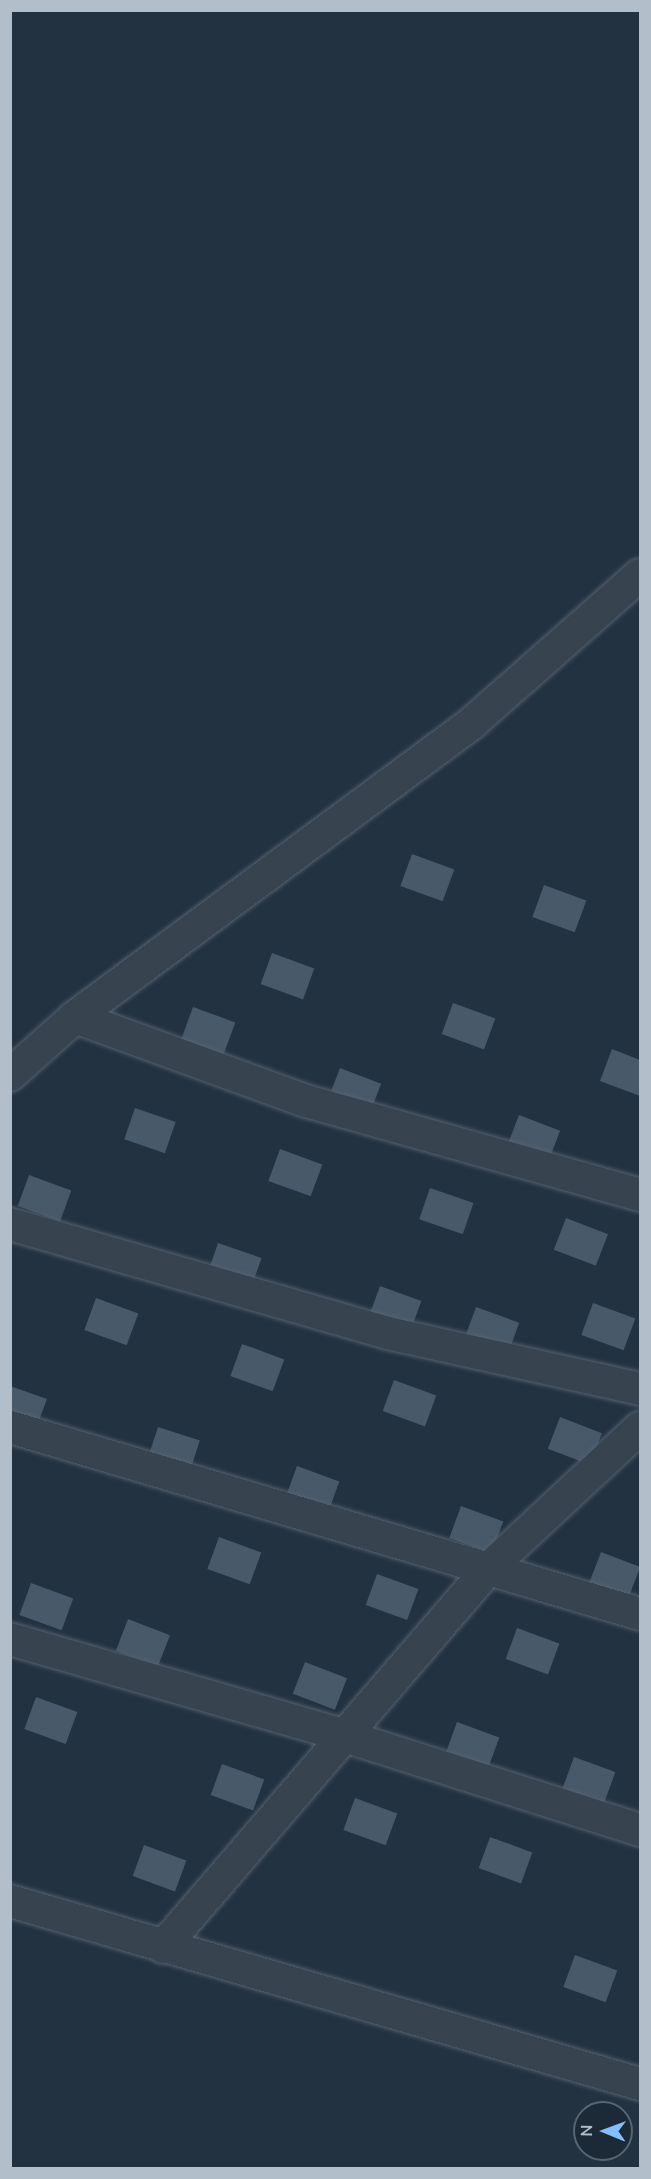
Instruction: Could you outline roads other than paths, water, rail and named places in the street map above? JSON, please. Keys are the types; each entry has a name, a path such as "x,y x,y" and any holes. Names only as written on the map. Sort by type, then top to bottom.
{"street":[{"path":"10,1075 75,1017 472,723 640,575"},
{"path":"75,1017 306,1101 640,1195"},
{"path":"10,1224 388,1333 640,1389"},
{"path":"10,1427 640,1614"},
{"path":"162,1947 488,1570 640,1428"},
{"path":"10,1639 345,1736 640,1830"},
{"path":"10,1901 640,2084"}]}
